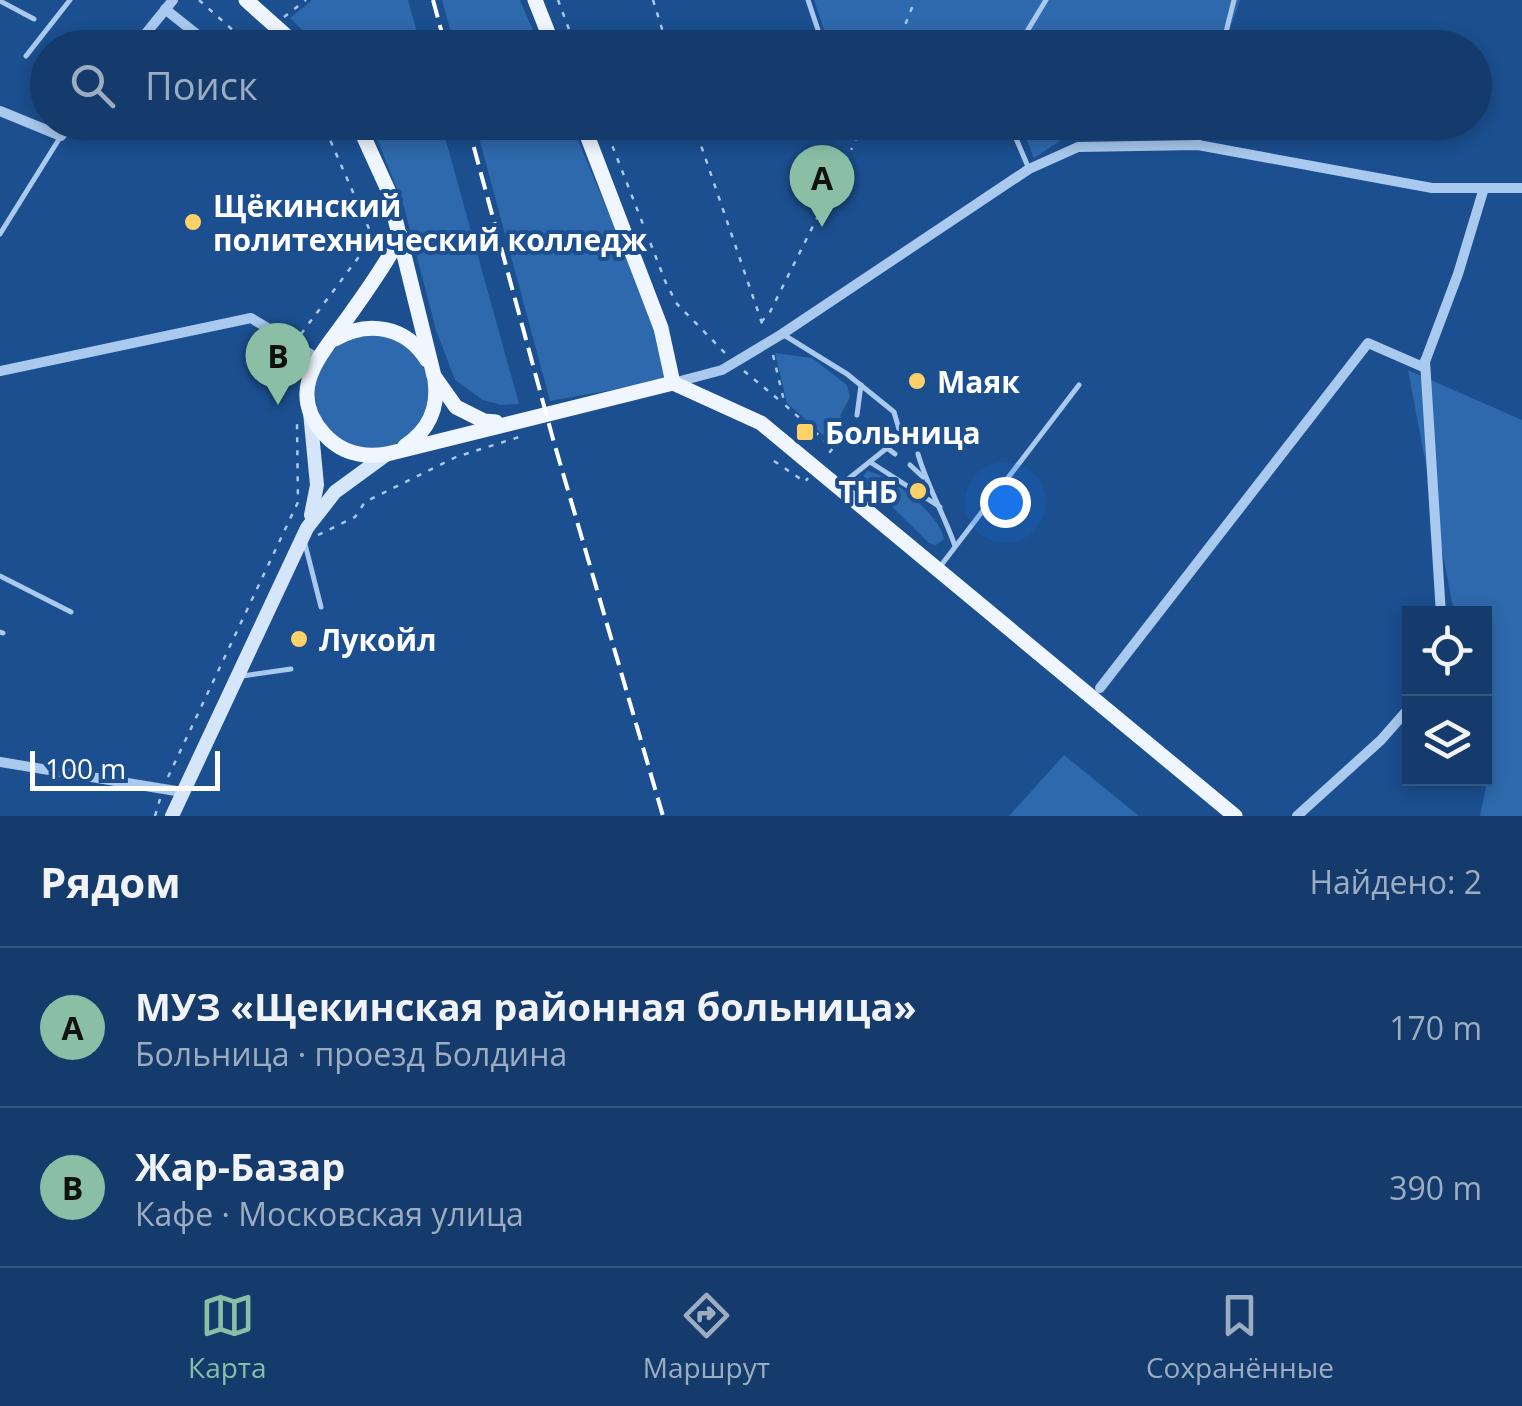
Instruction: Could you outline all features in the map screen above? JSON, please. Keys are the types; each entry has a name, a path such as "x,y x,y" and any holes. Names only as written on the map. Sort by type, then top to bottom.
{"main road":[{"path":"246,0 280,30"},
{"path":"536,0 547,30"},
{"path":"365,140 388,190 425,329 436,389 432,414 419,435 393,452"},
{"path":"589,140 661,328 672,383"},
{"path":"401,236 384,266 320,353 308,382 303,409 338,447 362,455 393,452 672,383 762,423 1235,816"},
{"path":"320,353 334,340 356,329 382,328 416,344 456,407 484,422 510,423"}],"street":[{"path":"149,30 169,5 195,30"},
{"path":"0,110 30,123"},
{"path":"672,383 722,370 1030,169 1078,147 1198,145 1432,188 1522,188"},
{"path":"1100,688 1368,343 1423,367 1458,274 1484,188"},
{"path":"0,371 251,318 293,344 320,353"},
{"path":"1425,362 1440,606"},
{"path":"303,409 315,442 317,485 306,537"},
{"path":"172,816 234,677 306,537 335,492 393,452"},
{"path":"1297,816 1402,717"},
{"path":"0,762 182,792"}],"lane":[{"path":"46,30 70,0"},
{"path":"808,0 818,30"},
{"path":"1027,30 1046,0"},
{"path":"1226,30 1234,0"},
{"path":"0,1 34,19"},
{"path":"26,56 30,51"},
{"path":"0,234 59,140"},
{"path":"1017,140 1030,169"},
{"path":"1198,145 1199,140"},
{"path":"782,334 862,385 894,412 903,443"},
{"path":"937,570 1079,384"},
{"path":"857,415 862,385"},
{"path":"838,487 886,448 895,454"},
{"path":"918,454 955,546"},
{"path":"870,462 942,509"},
{"path":"910,465 925,479"},
{"path":"306,537 320,606"},
{"path":"0,576 71,612"},
{"path":"234,677 291,668"}],"path":[{"path":"198,0 232,30"},
{"path":"558,0 569,30"},
{"path":"652,0 662,30"},
{"path":"903,30 915,0"},
{"path":"296,376 293,344 373,238 330,140"},
{"path":"610,140 677,304 734,363 833,448"},
{"path":"699,140 760,323 770,341 785,405"},
{"path":"760,323 774,305 855,140"},
{"path":"155,816 164,787 298,502 303,409"},
{"path":"306,537 355,517 365,502 456,457 533,432"}],"shaded area":[{"path":"312,0 408,0 416,30 302,30 290,18"},
{"path":"442,0 520,0 533,30 450,30"},
{"path":"814,0 1240,0 1229,30 824,30"},
{"path":"378,140 446,140 519,404 483,400 455,380 436,330 404,207"},
{"path":"480,140 578,140 657,330 667,380 550,401"},
{"path":"1027,140 1061,140 1034,158"},
{"path":"372,335 394,340 412,352 424,370 429,392 424,414 412,432 394,444 372,449 350,444 332,432 320,414 315,392 320,370 332,352 350,340"},
{"path":"775,353 812,358 847,385 850,397 840,416 844,421 834,445 787,403"},
{"path":"1408,370 1522,420 1522,816 1480,816 1486,786 1492,786 1492,606 1453,606"},
{"path":"867,471 889,480 913,498 934,519 944,539 936,545 929,543 887,502 867,492"},
{"path":"1064,755 1139,816 1009,816"}],"railway":[{"path":"433,0 441,30"},
{"path":"472,140 553,439 663,816"}],"place":[{"name":"Щёкинский политехнический колледж","path":"193,222"},
{"name":"МУЗ «Щекинская районная больница»","path":"822,227"},
{"name":"Маяк","path":"917,381"},
{"name":"Жар-Базар","path":"278,405"},
{"name":"Больница","path":"805,432"},
{"name":"ТНБ","path":"918,491"},
{"name":"Лукойл","path":"299,639"}]}
